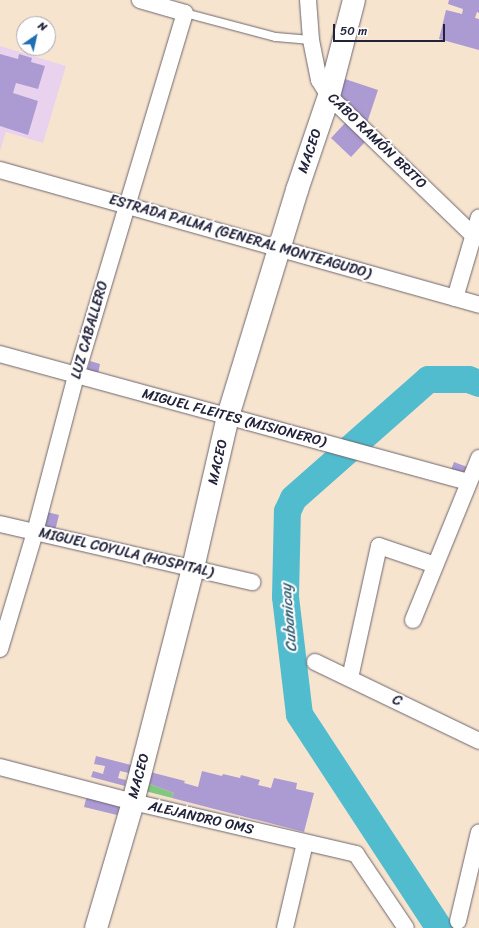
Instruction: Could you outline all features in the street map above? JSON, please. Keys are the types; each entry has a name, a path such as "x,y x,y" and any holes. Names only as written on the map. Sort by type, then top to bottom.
{"main road":[{"name":"MACEO","path":"96,928 133,802 193,568 228,416 297,190 329,96 354,0"}],"street":[{"path":"140,0 185,12"},
{"name":"CABO RAMÓN BRITO","path":"308,0 311,40 318,80 329,96 477,237"},
{"name":"LUZ CABALLERO","path":"0,649 35,532 76,376 185,12"},
{"name":"ESTRADA PALMA (GENERAL MONTEAGUDO)","path":"0,170 479,305"},
{"path":"455,298 477,237 479,217"},
{"name":"MIGUEL FLEITES (MISIONERO)","path":"0,354 468,482"},
{"path":"413,620 479,458"},
{"name":"MIGUEL COYULA (HOSPITAL)","path":"0,524 252,582"},
{"path":"350,678 379,546 435,565"},
{"name":"C","path":"315,662 479,741"},
{"name":"ALEJANDRO OMS","path":"0,767 133,802 356,854 406,928"},
{"path":"458,921 478,839"},
{"path":"285,928 305,843"}],"lane":[{"path":"185,12 276,37 311,40"}],"shaded area":[{"path":"0,46 16,51 16,56 33,56 66,66 43,143 6,132 0,151"}],"green space":[{"path":"147,783 174,793 172,798 145,791"}],"building":[{"path":"449,0 479,0 479,13 477,12 475,18 479,19 479,50 439,39 446,10 462,14 463,9 448,4"},
{"path":"0,54 18,59 19,56 32,58 31,62 45,66 38,89 16,83 13,93 38,101 28,135 0,126"},
{"path":"345,79 378,90 367,123 340,95"},
{"path":"345,123 365,142 351,157 331,138"},
{"path":"90,361 100,364 98,374 87,371"},
{"path":"454,462 467,467 464,475 451,470"},
{"path":"47,512 59,515 55,531 43,528"},
{"path":"96,756 131,765 129,773 120,771 118,778 126,780 125,786 91,777 93,771 103,774 105,766 94,764"},
{"path":"202,771 222,776 223,774 240,778 241,775 260,780 258,785 271,788 274,778 297,783 296,789 314,793 304,832 172,798 174,793 147,783 150,772 185,781 184,783 198,787"},
{"path":"87,795 120,807 117,815 84,807"}],"waterway":[{"name":"Cubanicay","path":"439,928 299,714 285,596 287,511 293,498 428,379 468,379 479,383"}]}
